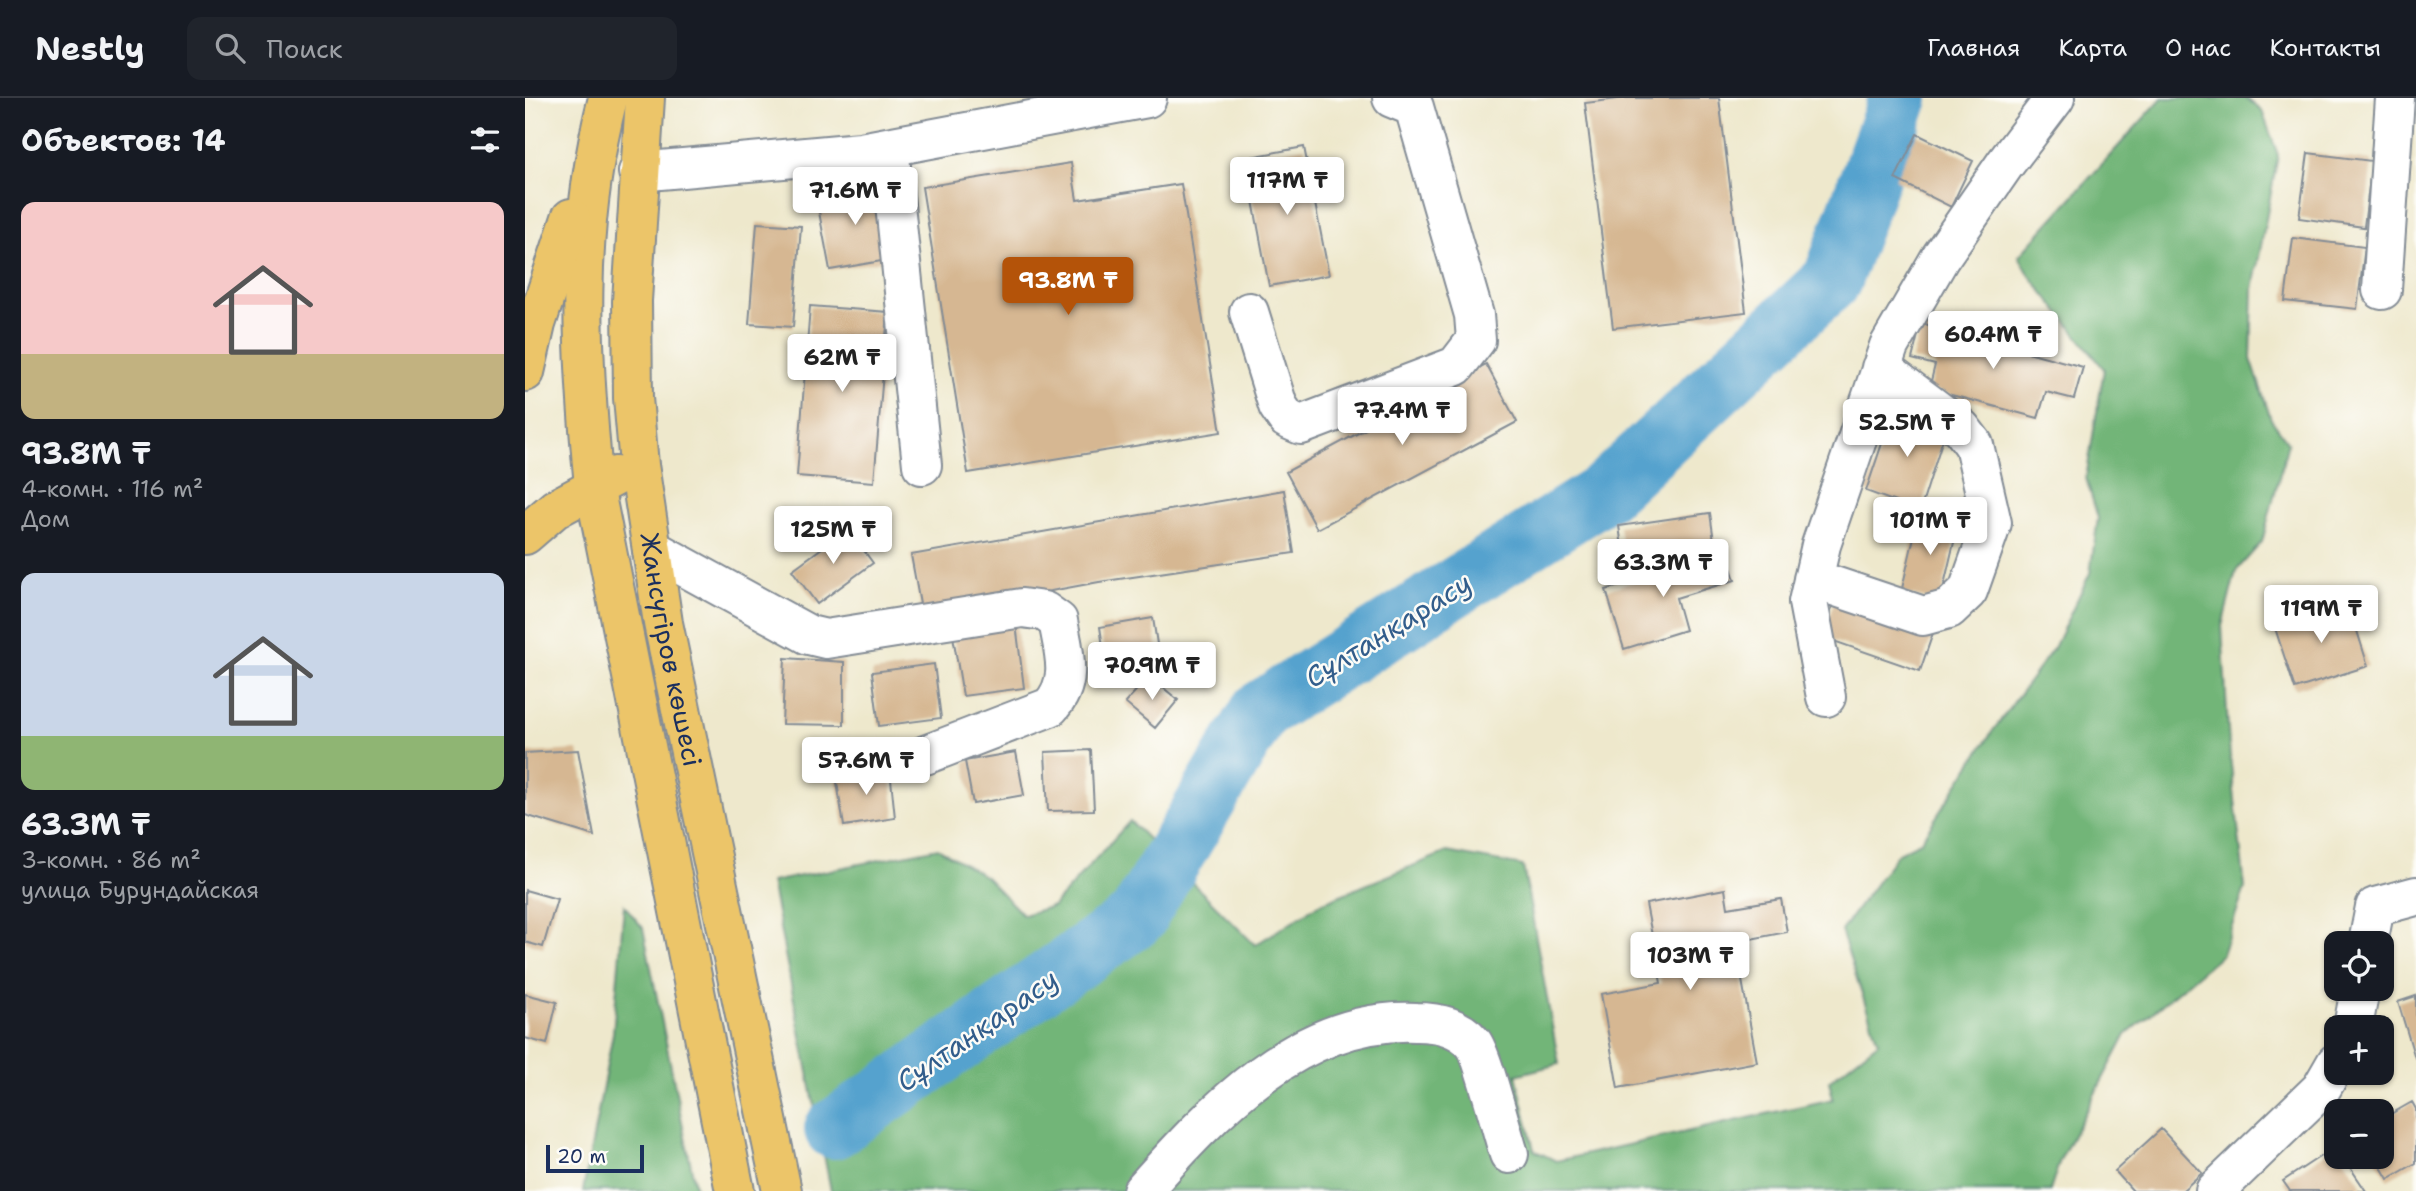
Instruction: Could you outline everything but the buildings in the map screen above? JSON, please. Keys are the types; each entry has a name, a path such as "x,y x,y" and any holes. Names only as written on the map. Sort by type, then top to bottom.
{"main road":[{"name":"Жансүгіров көшесі","path":"525,372 536,324 598,140 608,98"},
{"name":"Жансүгіров көшесі","path":"645,98 638,172 632,301 633,397 639,465 663,624 782,1191"},
{"name":"Жансүгіров көшесі","path":"598,140 583,247 581,300 594,486 735,1191"},
{"path":"525,535 555,509 594,486 639,465"}],"street":[{"path":"638,172 889,148 1147,98"},
{"path":"1249,312 1278,406 1287,419 1301,425 1456,366 1476,340 1474,315 1414,107 1392,98"},
{"path":"1826,697 1808,602 1821,545 1889,346 1940,258 2055,98"},
{"path":"2382,290 2393,106"},
{"path":"889,148 922,466"},
{"path":"1814,579 1923,616 1948,609 1968,591 1992,523 1974,445 1962,428 1881,368"},
{"path":"652,549 809,635 826,639 1021,608 1044,611 1058,621 1067,674 1059,698 1050,707 925,755"},
{"path":"2370,931 2375,907 2416,896"},
{"path":"1142,1191 1203,1123 1264,1071 1329,1037 1395,1021 1443,1023 1474,1044 1509,1154"},
{"path":"2215,1191 2324,1084"}],"green space":[{"path":"2162,98 2246,98 2262,111 2278,155 2253,289 2251,359 2271,419 2288,443 2262,542 2236,571 2222,626 2229,747 2245,888 2222,954 2126,1035 2060,1160 2050,1191 831,1191 771,882 938,848 986,877 1023,915 1053,906 1130,821 1255,945 1321,903 1447,852 1523,866 1559,1064 1516,1075 1534,1150 1556,1161 1833,1099 1829,1081 1878,1042 1841,931 1898,853 1920,842 1992,732 2055,646 2090,573 2098,518 2086,478 2104,369 2030,276 2019,256"},
{"path":"624,905 643,928 696,1191 583,1191 613,1033"}],"waterway":[{"name":"Сұлтанқарасу","path":"834,1129 1137,918 1260,711 1605,492 1832,280 1899,98"}]}
